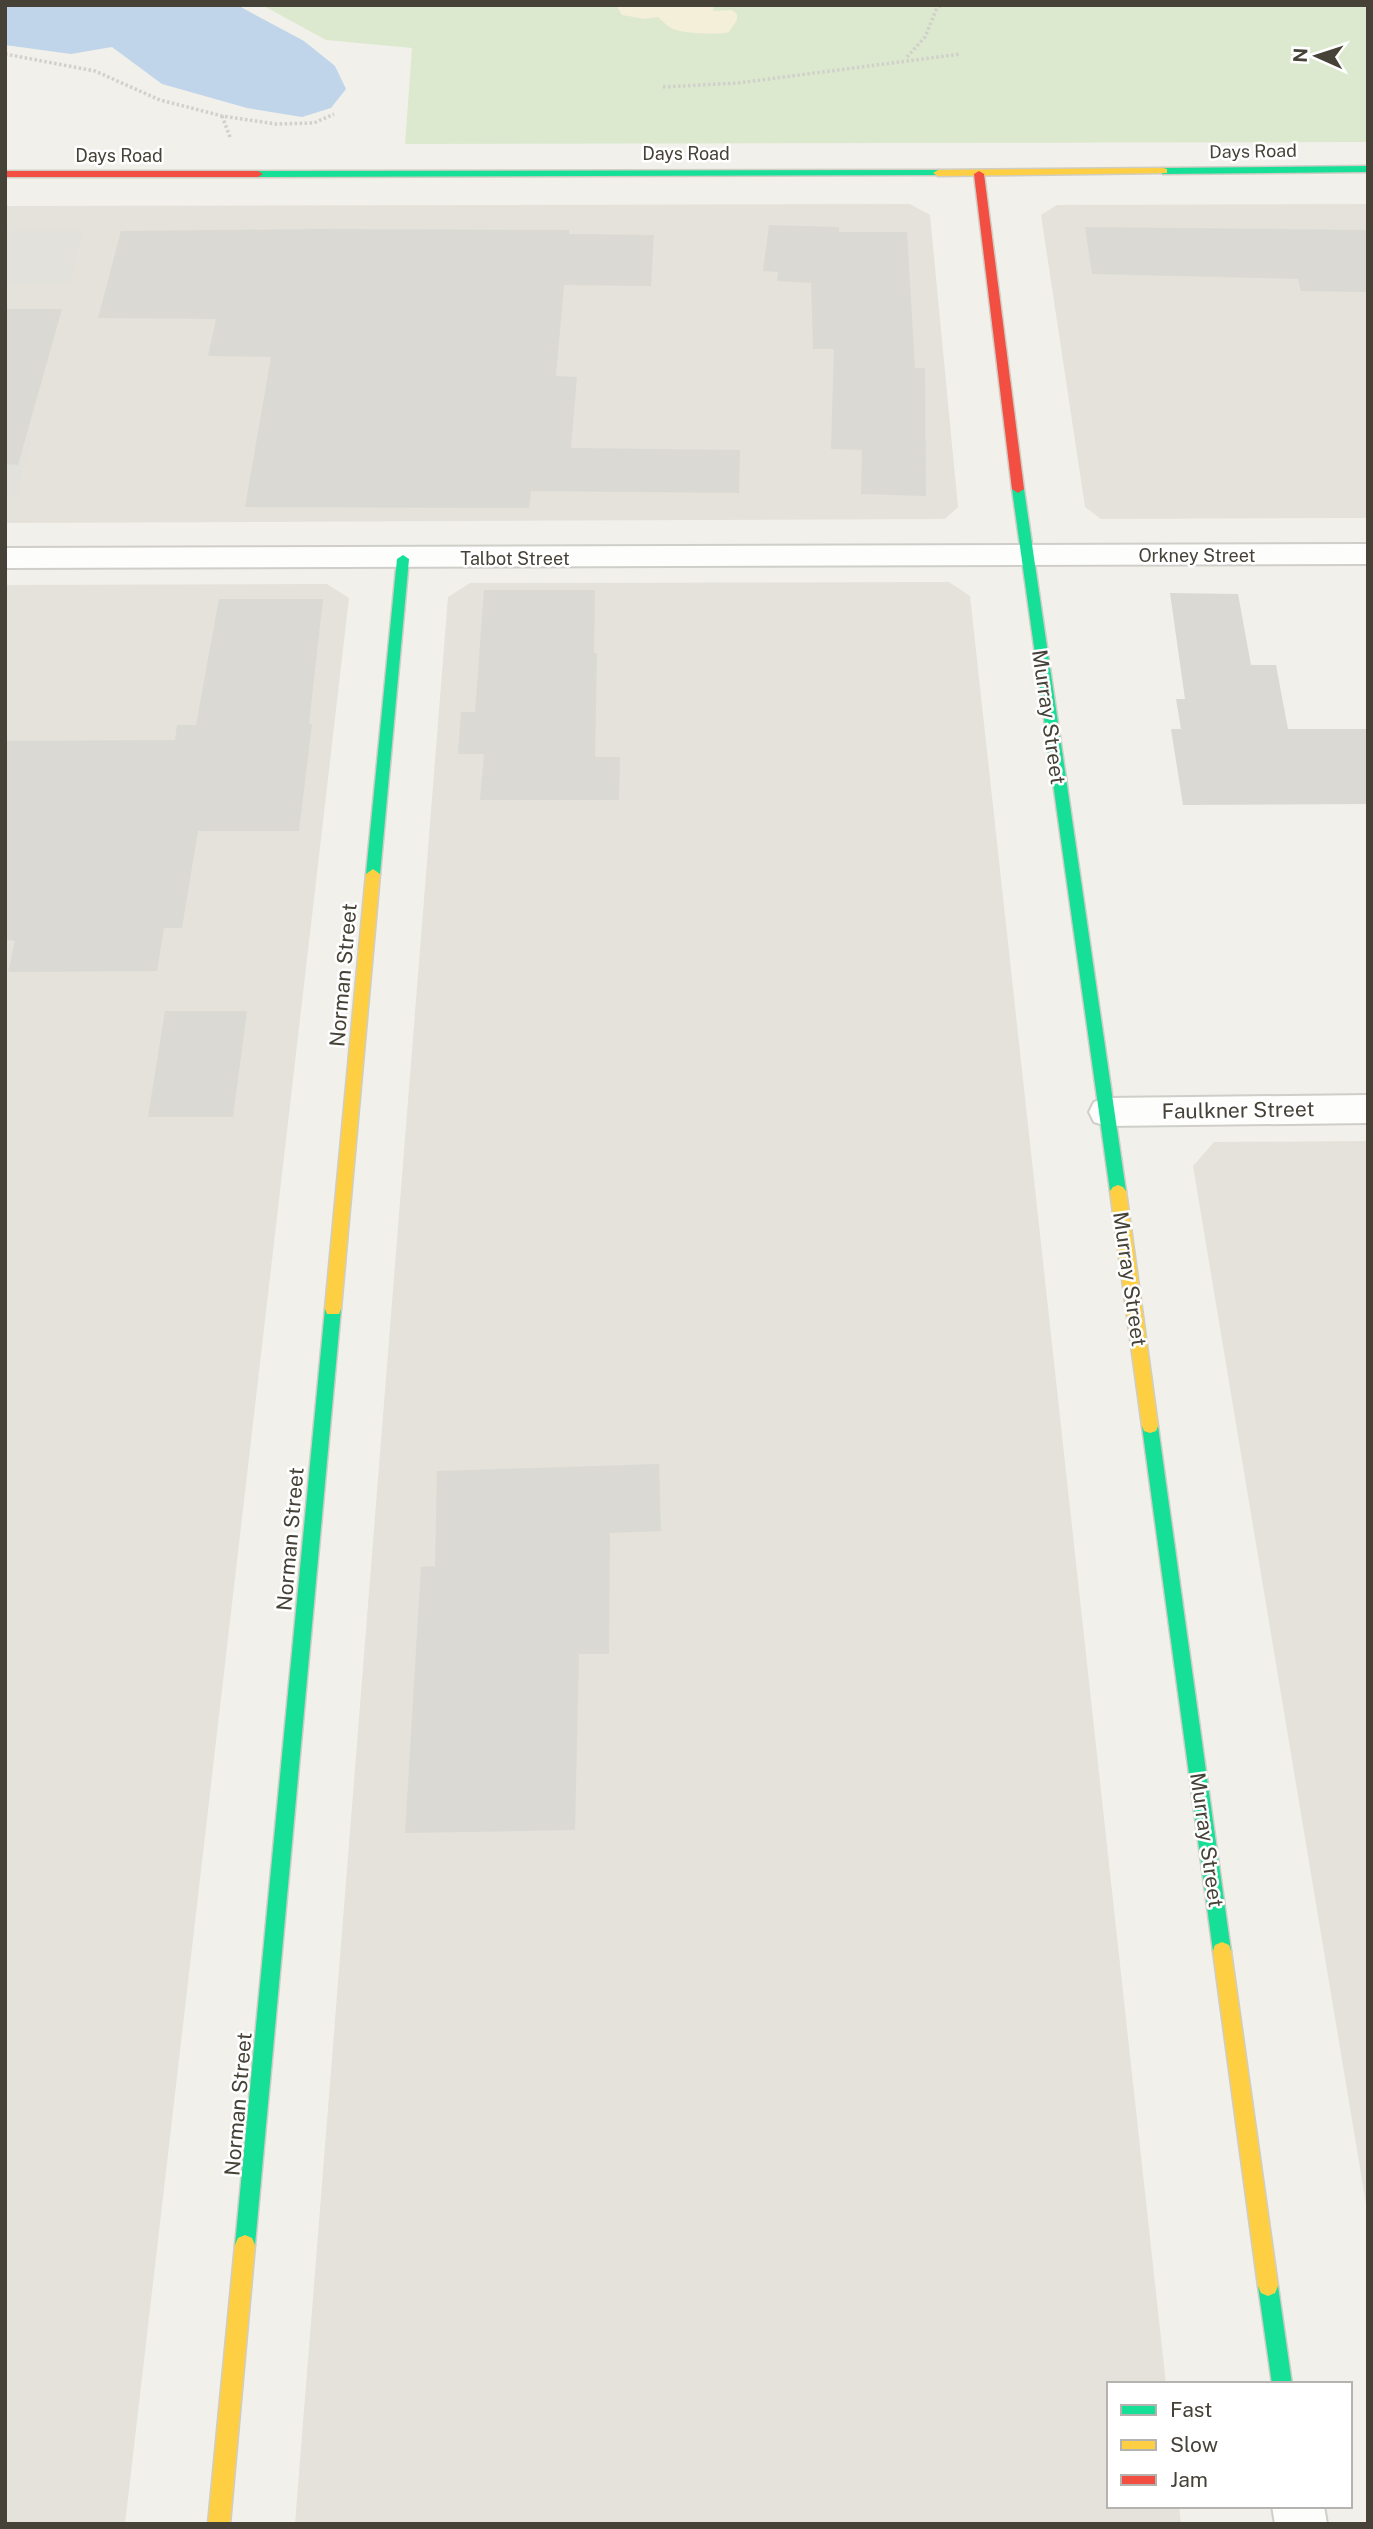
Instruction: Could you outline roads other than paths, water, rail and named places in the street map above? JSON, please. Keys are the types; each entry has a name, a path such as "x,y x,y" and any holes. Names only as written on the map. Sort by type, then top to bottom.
{"street":[{"name":"Days Road","path":"5,174 979,174 1368,169"},
{"name":"Murray Street","path":"979,174 1025,556 1107,1112 1282,2382"},
{"name":"Orkney Street","path":"1025,556 1368,554"},
{"name":"Talbot Street","path":"5,558 1025,556"},
{"name":"Norman Street","path":"219,2524 403,559"},
{"name":"Faulkner Street","path":"1107,1112 1368,1109"}],"water":[{"path":"5,5 237,5 304,41 335,66 346,89 331,108 302,117 247,108 162,84 112,47 71,54 5,45"}]}
